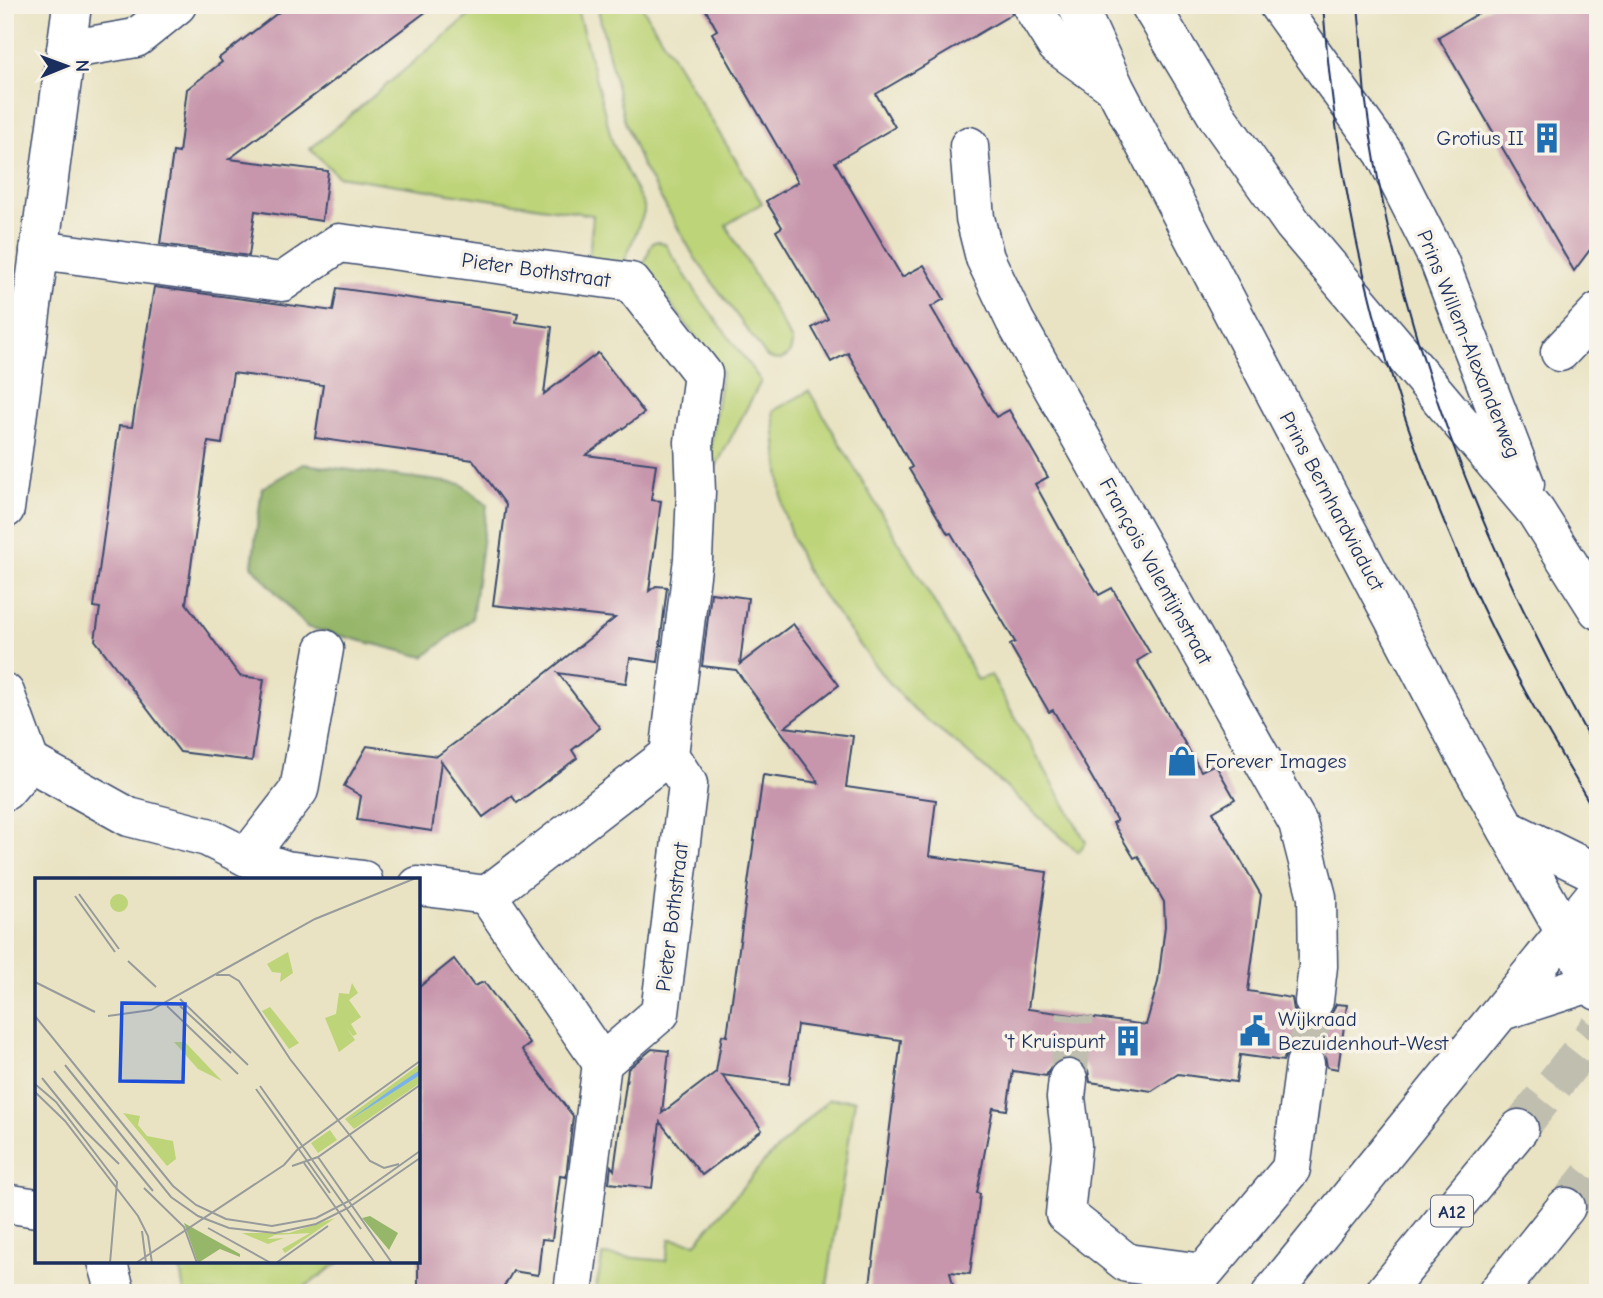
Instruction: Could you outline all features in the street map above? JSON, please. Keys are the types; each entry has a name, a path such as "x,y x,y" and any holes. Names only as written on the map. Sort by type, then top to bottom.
{"street":[{"path":"5,509 72,5"},
{"path":"66,50 136,38 177,5"},
{"path":"1031,5 1056,45 1115,88"},
{"name":"Prins Bernhardviaduct","path":"1077,5 1115,88 1457,741 1596,985"},
{"path":"1150,5 1220,121 1293,224 1536,512 1598,610"},
{"name":"Prins Willem-Alexanderweg","path":"1278,5 1384,153 1439,261 1536,512"},
{"name":"François Valentijnstraat","path":"969,146 975,218 985,258 1015,321 1298,823 1317,897 1318,966 1314,1000"},
{"name":"Pieter Bothstraat","path":"39,250 282,282 339,243 631,282 703,374 694,442 696,492 693,559 669,755 688,784 660,1013 602,1063"},
{"path":"1560,352 1598,312"},
{"path":"247,858 299,790 324,649"},
{"path":"5,693 30,762 130,817 207,837 247,858 286,870 348,878"},
{"path":"420,886 487,895 669,755"},
{"path":"5,792 30,762"},
{"path":"1507,830 1598,874"},
{"path":"1272,1293 1598,891"},
{"path":"487,895 602,1063 573,1293"},
{"path":"1503,1011 1596,985"},
{"path":"1068,1079 1066,1098 1072,1145 1065,1214 1127,1263 1195,1283 1291,1169 1306,1064"},
{"name":"A12","path":"1384,1293 1519,1129"},
{"path":"5,1203 35,1208"},
{"path":"1497,1293 1566,1207"},
{"path":"108,1263 116,1293"}],"green space":[{"path":"482,5 573,5 578,13 613,144 644,206 623,265 589,259 593,215 338,176 310,149"},
{"path":"597,5 641,5 762,203 726,225 792,341 785,358 777,360 767,357 695,258 641,163 624,119"},
{"path":"657,241 665,244 700,298 761,381 714,470 711,445 722,372 643,267 652,243"},
{"path":"809,391 957,641 977,680 991,675 1086,842 1078,852 959,745 915,711 880,672 809,576 783,510 773,411"},
{"path":"303,464 461,484 487,505 472,619 424,657 307,627 252,566 262,488"},
{"path":"829,1099 855,1100 826,1293 595,1293 603,1255 666,1261 670,1239 696,1243 763,1163"},
{"path":"179,1263 338,1263 296,1293 184,1293"}],"building":[{"path":"288,5 435,5 229,159 328,171 322,221 255,211 249,256 160,244 173,152 179,153 187,89 222,62 219,58"},
{"path":"703,5 1009,5 1012,14 876,94 895,127 835,162 902,277 924,265 944,299 931,307 996,417 1009,410 1048,477 1035,484 1077,560 1099,595 1112,588 1150,653 1137,661 1201,771 1215,764 1235,799 1213,812 1261,895 1248,991 1292,998 1294,1010 1302,1019 1311,1023 1323,1021 1332,1013 1336,1004 1347,1005 1338,1069 1327,1067 1325,1056 1319,1047 1307,1042 1288,1050 1283,1061 1240,1055 1236,1082 1178,1074 1152,1091 1090,1082 1088,1070 1080,1061 1071,1057 1059,1059 1051,1066 1046,1076 1013,1071 1007,1110 993,1108 977,1193 980,1194 970,1274 950,1272 955,1293 869,1293 901,1040 797,1025 789,1084 722,1075 762,1130 702,1175 660,1122 652,1188 609,1183 611,1166 614,1170 628,1069 652,1049 669,1051 662,1113 716,1072 722,1035 727,1036 763,775 819,783 736,670 702,666 711,593 748,598 740,664 793,624 839,685 785,727 853,736 846,787 936,800 929,856 1047,872 1028,1009 1146,1025 1158,982 1165,926 1164,902 1138,856 1134,858 1113,823 1117,821 1053,710 1049,712 1010,645 1015,642 951,533 948,534 909,469 912,467 848,353 831,362 812,328 828,319 776,231 782,227 766,201 798,182 712,33 717,30"},
{"name":"Grotius II","path":"1493,5 1598,5 1598,239 1574,271 1438,37"},
{"path":"154,287 333,311 337,288 518,313 516,322 552,327 544,394 598,353 644,413 586,455 656,464 651,500 661,501 649,591 656,586 667,587 658,662 630,658 626,683 558,673 600,728 572,750 577,758 517,803 512,796 483,817 441,761 432,831 357,820 361,796 344,786 367,746 437,756 496,713 615,618 493,605 506,505 473,460 315,438 323,385 233,373 222,444 208,442 186,603 240,676 264,679 252,761 180,752 95,640 100,608 94,607 119,426 132,427"},
{"path":"454,959 474,986 484,982 530,1044 522,1050 573,1116 566,1177 560,1176 552,1240 542,1239 538,1275 513,1271 500,1293 418,1293 420,986"}],"tunnel":[{"path":"1305,1064 1314,1001"},
{"path":"1068,1079 1075,1015"},
{"path":"1519,1129 1598,1029"},
{"path":"1566,1207 1598,1166"}],"tram line":[{"path":"1323,5 1342,162 1356,238 1395,386 1420,460 1448,532 1494,632 1598,817"},
{"path":"1358,5 1365,95 1379,182 1421,353 1482,518 1556,677 1598,754"}],"place":[{"name":"Grotius II","path":"1547,138"},
{"name":"Forever Images","path":"1182,761"},
{"name":"Wijkraad Bezuidenhout-West","path":"1255,1031"},
{"name":"'t Kruispunt","path":"1128,1041"}]}
